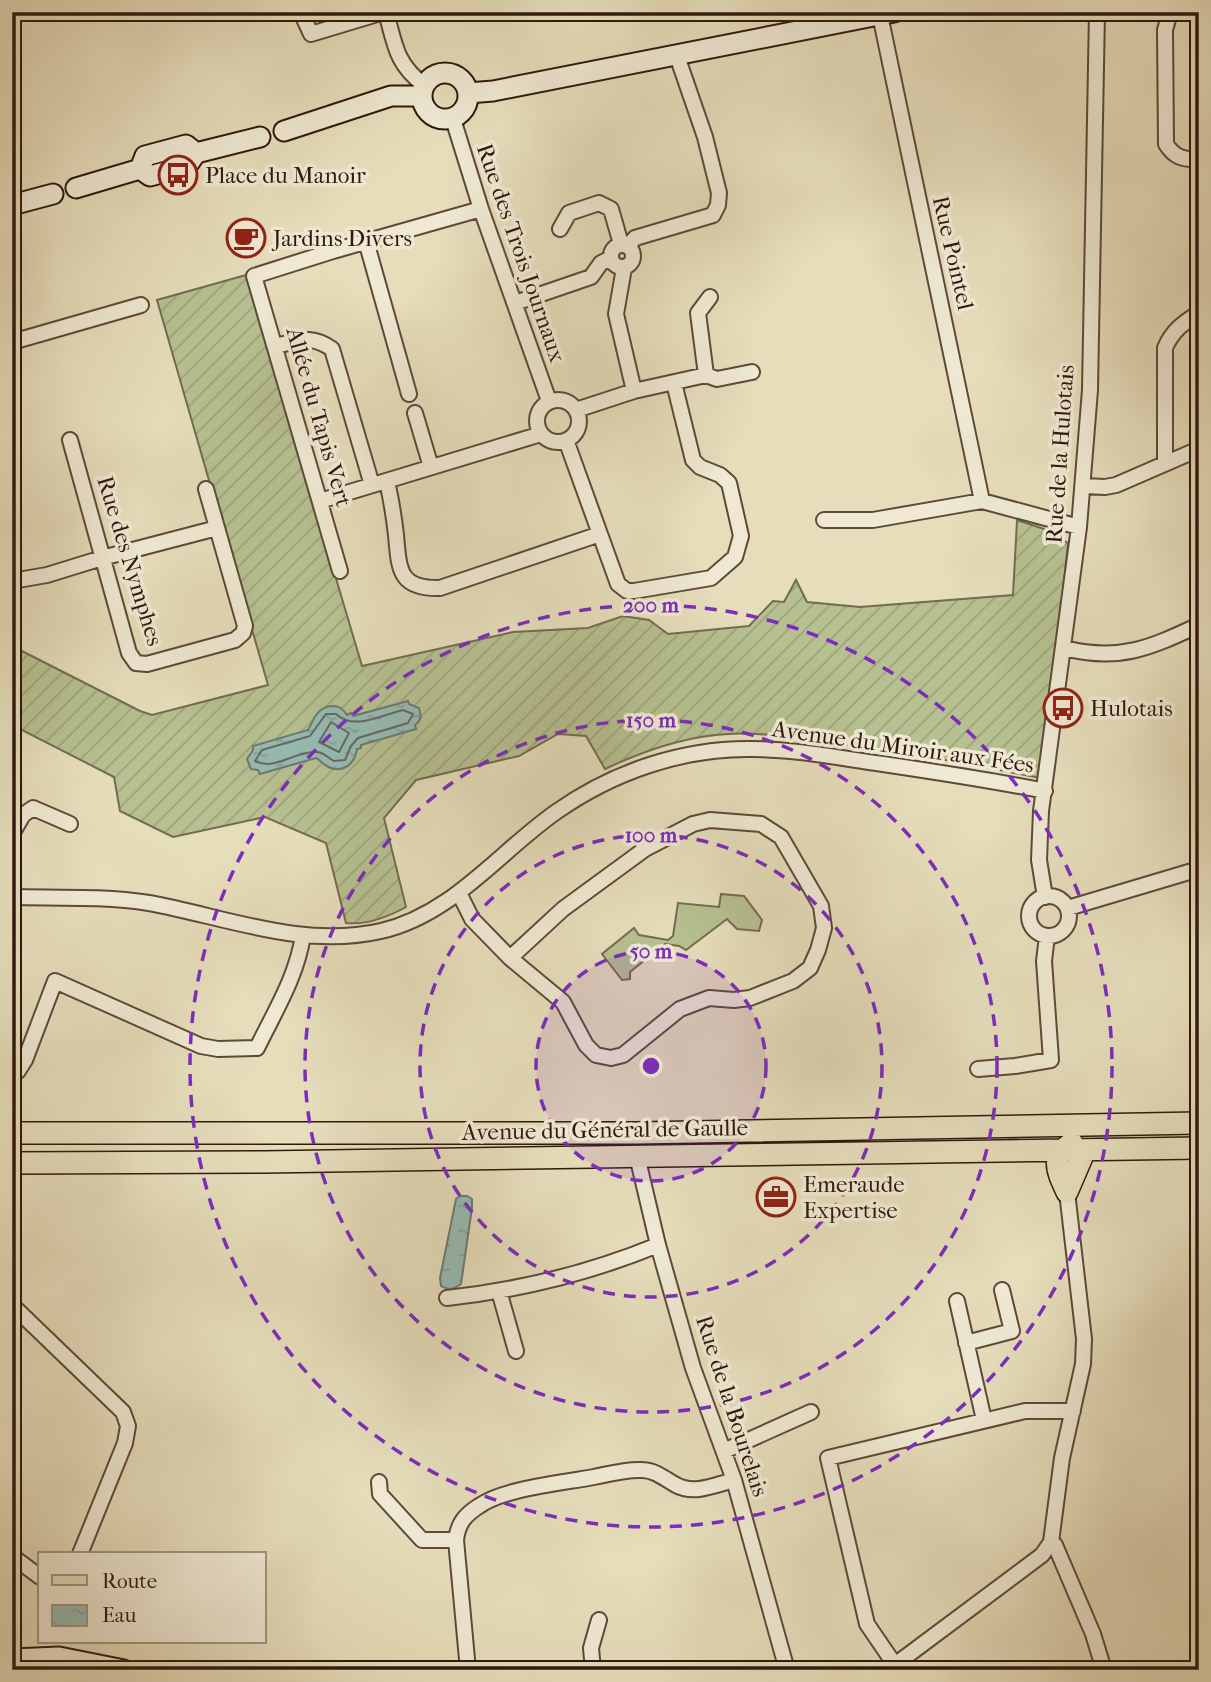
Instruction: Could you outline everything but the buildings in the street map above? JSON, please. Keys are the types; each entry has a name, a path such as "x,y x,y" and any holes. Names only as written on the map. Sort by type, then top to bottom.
{"main road":[{"name":"Avenue du Général de Gaulle","path":"12,1133 636,1133 1199,1123"},
{"path":"1067,1192 1058,1171 1058,1159 1062,1149 1101,1125"},
{"name":"Avenue du Général de Gaulle","path":"12,1163 264,1162 1199,1147"},
{"path":"1067,1192 1085,1150"}],"street":[{"path":"301,12 311,34 385,12 399,57 408,73 423,90"},
{"name":"Rue de la Hulotais","path":"1045,897 1039,860 1041,811 1065,648 1084,486 1090,390 1097,12"},
{"path":"1170,12 1165,30 1166,144 1172,153 1180,158 1199,159"},
{"path":"468,93 493,91 887,14"},
{"name":"Rue Pointel","path":"887,14 982,501"},
{"path":"515,303 591,277 601,263 611,258 615,247 635,238 713,215 718,205 719,193 705,137 677,56"},
{"path":"449,73 462,80 468,93 465,109 453,119 445,120 431,115 422,103 423,90 435,75 449,73"},
{"path":"284,131 391,96 423,90"},
{"name":"Rue des Trois Journaux","path":"453,119 481,209 549,401"},
{"path":"76,188 140,169 150,176 187,166 196,153 260,137"},
{"path":"12,205 53,194"},
{"path":"560,229 569,213 599,203 611,209 624,245 633,251 634,258 631,264 624,268 618,267 611,258"},
{"path":"409,394 366,241 481,209"},
{"name":"Allée du Tapis Vert","path":"340,571 254,276 366,241"},
{"path":"624,268 616,314 634,391"},
{"path":"706,375 698,313 710,297"},
{"path":"12,342 141,305"},
{"path":"1165,463 1165,348 1174,331 1199,313"},
{"path":"275,346 309,339 320,340 332,349 372,485"},
{"path":"576,410 634,391 706,375 717,379 752,372"},
{"path":"566,440 618,583 627,591 634,591 711,578 735,557 741,536 729,483 720,475 699,467 693,460 674,383"},
{"path":"559,399 576,410 579,422 575,433 566,440 548,440 541,434 536,422 539,410 549,401 559,399"},
{"path":"415,413 431,467"},
{"path":"320,501 541,434"},
{"name":"Rue des Nymphes","path":"70,440 129,653 136,663 147,664 235,640 243,633 245,626 217,528"},
{"path":"1084,486 1116,485 1199,449"},
{"path":"387,481 393,504 400,572 413,584 425,588 440,588 600,534"},
{"path":"12,581 47,575 217,528 206,489"},
{"path":"824,520 873,520 982,501 1079,527"},
{"path":"1065,648 1128,653 1156,645 1199,625"},
{"name":"Avenue du Miroir aux Fées","path":"12,897 150,904 303,935 346,937 385,930 414,921 458,893 519,839 585,793 634,771 694,754 750,749 798,752 970,777 1045,791"},
{"path":"12,834 23,815 33,807 69,824"},
{"path":"458,893 472,919 510,958 563,1002 586,1045 596,1055 611,1058 623,1055 680,1009 709,998 750,998 793,981 810,968 824,928 821,906 781,837 761,824 710,820 693,824 645,849 563,909 510,958"},
{"path":"1068,908 1199,869"},
{"path":"1045,897 1056,898 1068,908 1068,922 1060,933 1047,936 1032,926 1030,914 1035,903 1045,897"},
{"path":"12,1074 18,1071 24,1060 55,981 201,1046 218,1049 257,1048 295,972 303,935"},
{"path":"978,1069 1051,1060 1044,961 1047,936"},
{"name":"Rue de la Bourelais","path":"638,1156 657,1245 703,1398 734,1480 788,1670"},
{"path":"1067,1192 1084,1339 1083,1364 1073,1412 1062,1458 1051,1542 1042,1555 892,1667 867,1624 828,1458 1025,1411 1073,1412"},
{"path":"447,1298 499,1291 618,1261 657,1245"},
{"path":"966,1343 1012,1331 1002,1290"},
{"path":"499,1291 516,1351"},
{"path":"957,1301 984,1420"},
{"path":"12,1305 123,1412 128,1426 125,1443 81,1552"},
{"path":"724,1451 811,1412"},
{"path":"468,1670 456,1539 457,1528 464,1518 481,1504 523,1490 635,1469 656,1473 679,1487 690,1489 702,1489 734,1480"},
{"path":"379,1482 380,1494 422,1540 456,1539"},
{"path":"1051,1542 1055,1545 1093,1634 1104,1670"},
{"path":"12,1556 38,1576"},
{"path":"593,1670 591,1648 599,1620"},
{"path":"12,1659 61,1650 124,1670"}],"green space":[{"path":"246,275 362,666 513,632 588,628 623,616 649,620 668,634 749,626 773,601 784,602 796,580 807,602 860,607 1013,595 1017,520 1044,529 1068,543 1040,778 882,749 753,734 712,735 680,741 605,769 586,736 558,734 519,756 416,780 384,818 406,907 377,920 361,923 346,923 326,843 265,817 173,837 120,811 114,777 12,725 12,646 152,715 268,685 157,300"},
{"path":"721,894 744,896 762,920 759,931 737,929 727,919 686,950 665,944 630,972 630,979 622,980 602,954 634,928 639,935 668,940 673,936 678,903 719,907"}],"water":[{"path":"408,701 419,708 420,717 415,725 416,729 361,745 354,759 344,768 328,767 316,758 260,774 258,770 251,769 247,759 253,746 308,730 316,715 327,707 337,707 353,716"},
{"path":"460,1196 472,1199 472,1208 461,1284 449,1289 441,1286 440,1278 456,1199"}],"place":[{"name":"Place du Manoir","path":"178,175"},
{"name":"Jardins Divers","path":"246,238"},
{"name":"Hulotais","path":"1063,708"},
{"name":"Emeraude Expertise","path":"776,1197"}]}
